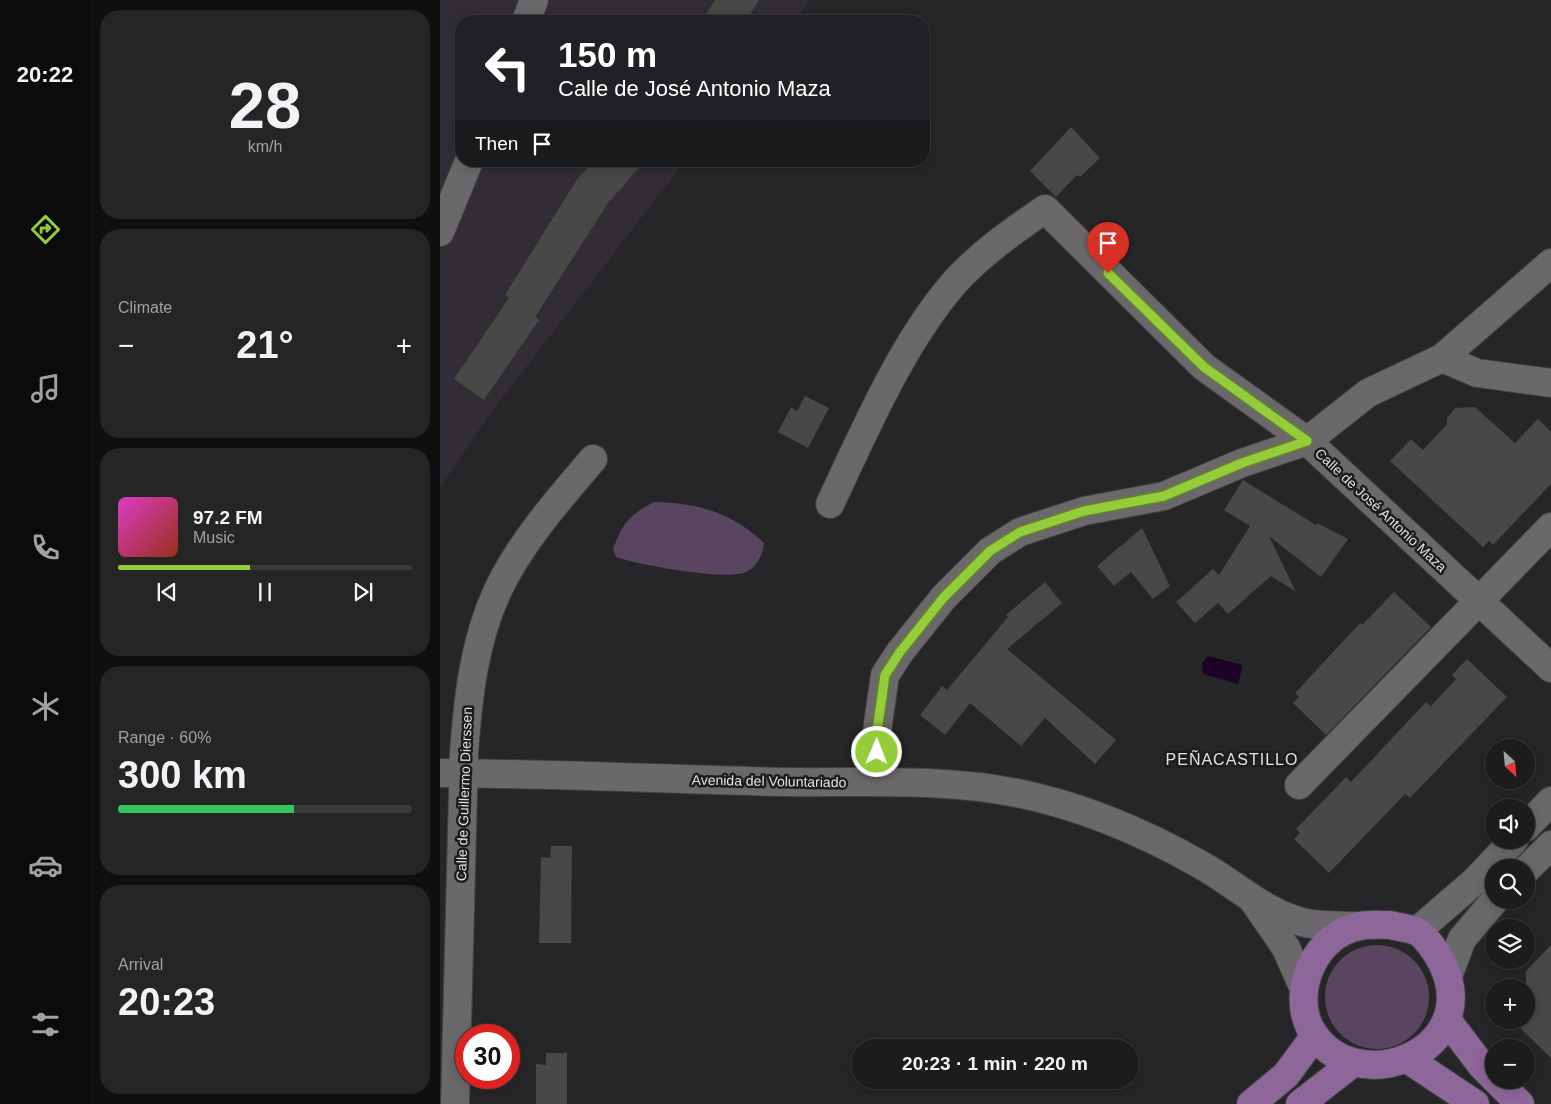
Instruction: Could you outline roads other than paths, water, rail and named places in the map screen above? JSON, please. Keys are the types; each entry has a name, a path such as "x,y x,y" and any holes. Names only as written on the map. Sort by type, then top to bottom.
{"main road":[{"path":"1390,924 1417,931 1437,954 1448,976 1451,998 1447,1020 1434,1045 1412,1062 1395,1069 1379,1071 1349,1066 1329,1054 1314,1037 1305,1014 1304,989 1310,968 1321,949 1338,934 1359,926 1390,924"},
{"path":"1447,1020 1485,1069"},
{"path":"1251,1104 1286,1075 1314,1037"},
{"path":"1412,1062 1466,1102"},
{"path":"1300,1104 1349,1066"},
{"path":"1505,1089 1520,1104"}],"street":[{"path":"528,15 534,0"},
{"path":"440,232 467,167"},
{"name":"Calle de José Antonio Maza","path":"830,504 880,401 917,336 955,283 1006,235 1045,209 1204,367 1307,441 1551,668"},
{"path":"879,782 876,738 885,675 900,652 944,597 990,551 1020,532 1084,511 1164,496 1242,463 1307,441 1368,393 1442,358 1551,263"},
{"path":"1442,358 1477,374 1551,383"},
{"name":"Calle de Guillermo Dierssen","path":"455,1104 452,773 468,698 486,619 511,567 555,505 593,459"},
{"path":"1299,785 1551,527"},
{"name":"Avenida del Voluntariado","path":"452,773 633,779 879,782 974,787 1017,793 1100,817 1154,841 1204,867 1253,900 1303,923 1359,926"},
{"path":"1535,818 1551,801"},
{"path":"1535,861 1551,845"},
{"path":"1417,931 1475,881 1505,849"},
{"name":"Avenida del Voluntariado","path":"1253,900 1286,948 1304,989"},
{"path":"1448,976 1462,939 1487,909"}],"district":[{"name":"PEÑACASTILLO","path":"1232,759"}]}
